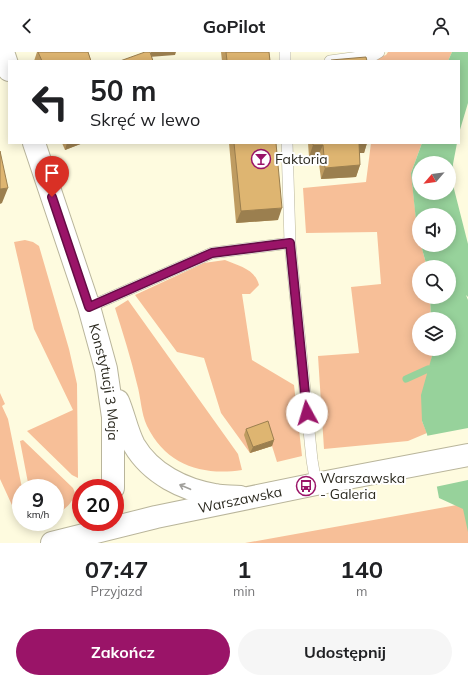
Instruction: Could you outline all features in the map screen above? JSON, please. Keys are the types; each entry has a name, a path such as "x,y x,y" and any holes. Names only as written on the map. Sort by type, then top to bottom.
{"street":[{"path":"3,52 8,67"},
{"name":"Konstytucji 3 Maja","path":"34,144 89,307 106,369 113,417 113,479"},
{"path":"106,369 134,444 147,461 159,472 174,482 192,490 216,496 251,497"},
{"name":"Warszawska","path":"124,527 156,517 251,497 468,455"},
{"name":"Warszawska","path":"52,543 109,531"}],"lane":[{"path":"337,60 374,55 379,52"},
{"path":"287,144 290,243 312,460 316,484"},
{"path":"89,307 212,253 290,243"}],"shaded area":[{"path":"388,52 452,52 448,60 370,60 386,55"},
{"path":"452,52 468,52 468,103 460,130 460,60 448,60"},
{"path":"371,144 422,144 417,156 412,156 412,200 414,200 415,208 412,208 412,252 423,252 425,260 412,260 412,304 430,304 431,312 412,312 412,356 432,356 422,421 427,433 408,441 324,449 318,356 359,353 351,287 381,284 377,232 306,233 303,188 366,182"},
{"path":"422,144 457,144 455,156 417,156"},
{"path":"456,197 468,244 468,297 466,295 468,300 468,532 463,509 439,498 427,434 422,421 421,395 432,356 456,356 456,312 431,312 430,304 456,304 456,260 425,260 423,252 456,252 456,208 415,208 414,200 456,200"},
{"path":"25,240 33,242 39,246 69,349 77,384 78,478 72,475 27,431 73,410 34,329 14,242"},
{"path":"225,260 246,269 254,275 259,285 250,294 242,294 252,360 294,385 302,456 277,462 272,446 250,453 221,413 204,358 177,352 135,295 204,263"},
{"path":"128,300 238,454 242,470 213,471 187,465 175,459 164,450 155,439 145,421 132,365 115,308"},
{"path":"0,393 5,404 2,406 8,419 20,479 12,479 12,505 0,479"},
{"path":"23,440 64,479 27,479 20,441"},
{"path":"64,479 72,487 72,500 64,509"},
{"path":"468,503 468,543 245,543"}],"pier":[{"path":"468,428 468,480 435,487 426,436"}],"building":[{"path":"38,52 88,52 91,60 42,60"},
{"path":"145,52 150,52 153,60 123,60"},
{"path":"226,52 269,52 270,60 227,60"},
{"path":"366,57 367,60 331,60"},
{"path":"234,144 276,144 282,208 241,211"},
{"path":"359,144 360,165 325,168 323,145 313,145"},
{"path":"0,151 8,188 0,189"},
{"path":"268,421 274,440 253,447 246,429"}],"waterway":[{"path":"406,379 428,369"}],"place":[{"name":"Faktoria","path":"261,159"},
{"name":"Warszawska - Galeria","path":"306,486"}],"route":[{"path":"52,197 89,307 212,253 290,243 307,413"}]}
